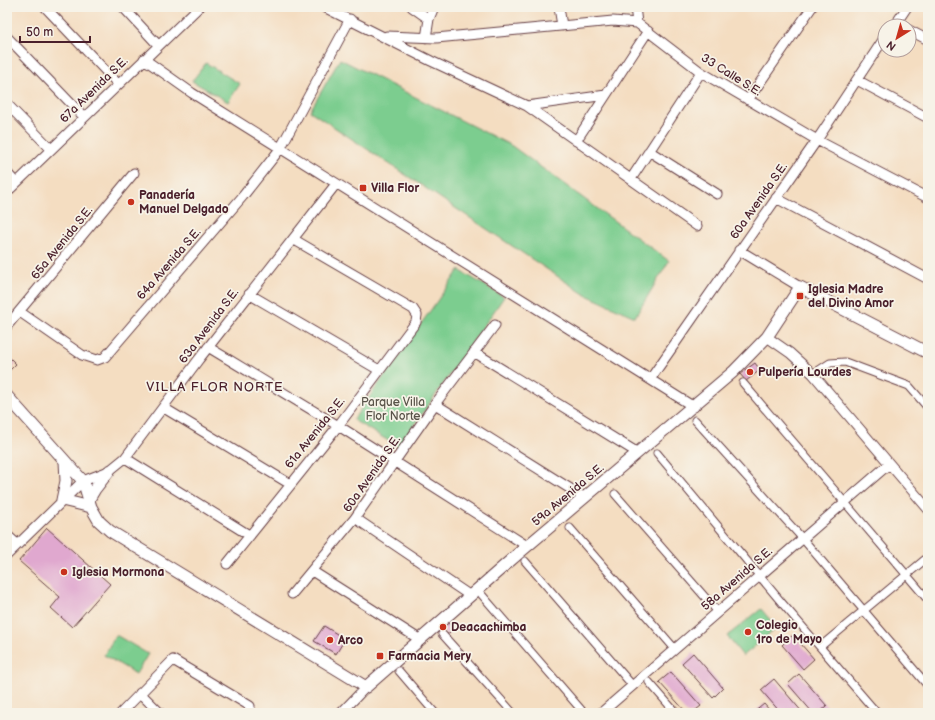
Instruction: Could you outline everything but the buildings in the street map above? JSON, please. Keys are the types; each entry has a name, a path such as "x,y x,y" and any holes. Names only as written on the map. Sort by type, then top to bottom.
{"street":[{"path":"45,7 118,84"},
{"path":"123,7 158,45"},
{"name":"67a Avenida S.E.","path":"7,192 158,45 200,7"},
{"path":"324,7 431,61 527,106 697,226"},
{"path":"412,7 429,19"},
{"path":"426,38 429,19 434,7"},
{"path":"559,7 562,26"},
{"path":"384,36 426,38 613,21 637,23 635,7"},
{"path":"748,100 812,7"},
{"path":"900,18 907,7"},
{"name":"64a Avenida S.E.","path":"20,312 82,355 97,360 105,357 243,196 280,148 350,19"},
{"name":"33 Calle S.E.","path":"637,23 701,72 817,140 928,198"},
{"path":"576,141 648,31"},
{"path":"917,34 928,40"},
{"path":"9,42 84,117"},
{"name":"60a Avenida S.E.","path":"651,378 817,140 877,49"},
{"path":"144,59 192,93 336,184 651,378 694,407"},
{"path":"631,179 701,72"},
{"path":"857,80 928,118"},
{"path":"527,106 606,95"},
{"path":"7,104 51,150"},
{"path":"649,150 717,194"},
{"path":"7,173 16,183"},
{"name":"65a Avenida S.E.","path":"7,326 134,173"},
{"name":"63a Avenida S.E.","path":"7,555 83,481 109,471 125,458 164,408 208,347 336,184"},
{"path":"776,198 928,279"},
{"name":"61a Avenida S.E.","path":"227,564 338,426 416,322 417,315 413,309 293,239"},
{"path":"739,250 800,287 928,353"},
{"name":"59a Avenida S.E.","path":"341,713 366,687 469,595 694,407 745,360 767,337 800,287"},
{"path":"249,294 379,370"},
{"name":"60a Avenida S.E.","path":"292,594 355,518 396,462 435,404 495,325"},
{"path":"767,337 790,353 813,374 928,509"},
{"path":"208,347 396,462 527,546"},
{"path":"474,352 638,453"},
{"path":"813,374 830,363 845,362 909,386 928,408"},
{"path":"743,382 928,600"},
{"path":"7,396 83,481 90,504 99,521 110,531 366,687"},
{"path":"435,404 584,498"},
{"path":"164,408 290,484"},
{"path":"695,420 802,539 928,686"},
{"path":"657,453 878,713"},
{"path":"125,458 249,535"},
{"path":"65,461 66,481 62,500 90,504"},
{"name":"58a Avenida S.E.","path":"601,713 889,464"},
{"path":"90,504 95,489 109,471"},
{"path":"614,494 718,612"},
{"path":"355,518 469,595"},
{"path":"570,528 675,649"},
{"path":"7,535 17,544"},
{"path":"821,646 928,557"},
{"path":"525,560 633,686"},
{"path":"312,571 419,639"},
{"path":"482,595 584,713"},
{"path":"442,634 513,713"},
{"path":"121,713 173,660 250,706"},
{"path":"399,671 435,713"},
{"path":"649,682 676,713"},
{"path":"140,693 160,713"}],"green space":[{"path":"340,59 512,146 669,261 635,317 584,294 310,111"},
{"path":"206,63 240,84 228,102 192,81"},
{"name":"Parque Villa Flor Norte","path":"459,270 504,297 399,447 353,420"},
{"path":"761,609 777,628 743,656 727,636"},
{"path":"116,635 148,654 136,674 104,655"}],"place":[{"name":"Villa Flor","path":"363,188"},
{"name":"Panadería Manuel Delgado","path":"131,202"},
{"name":"Iglesia Madre del Divino Amor","path":"800,296"},
{"name":"Pulpería Lourdes","path":"750,372"},
{"name":"Iglesia Mormona","path":"64,572"},
{"name":"Deacachimba","path":"443,627"},
{"name":"Colegio 1ro de Mayo","path":"748,632"},
{"name":"Arco","path":"330,640"},
{"name":"Farmacia Mery","path":"380,656"}],"district":[{"name":"VILLA FLOR NORTE","path":"215,387"}]}
